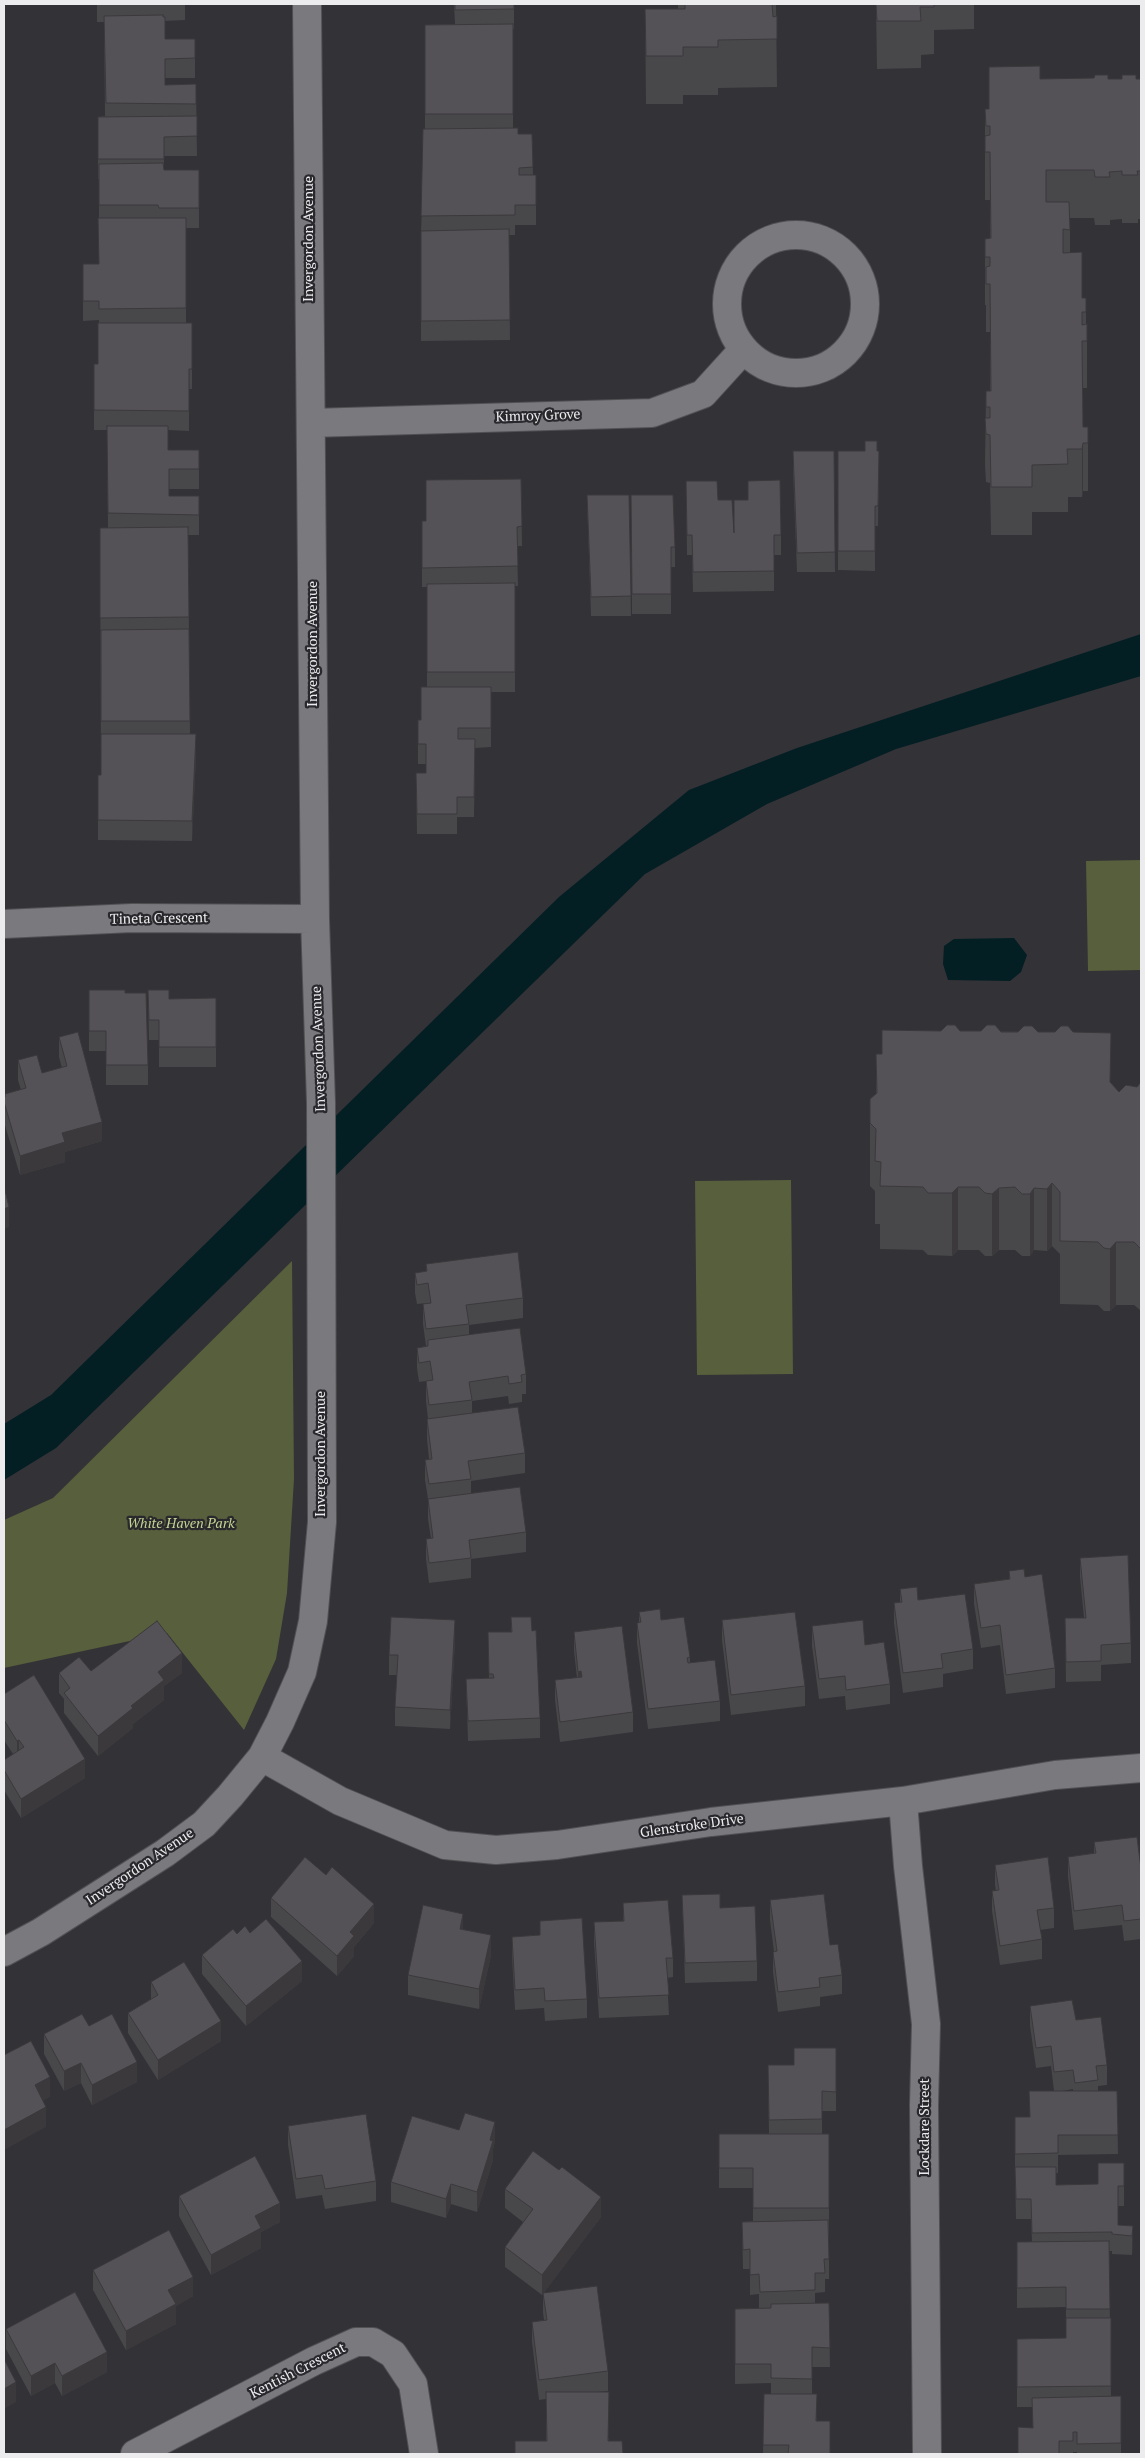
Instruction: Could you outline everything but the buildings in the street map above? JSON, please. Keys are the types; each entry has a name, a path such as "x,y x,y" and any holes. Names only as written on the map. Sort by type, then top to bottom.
{"street":[{"name":"Invergordon Avenue","path":"4,1952 40,1932 165,1853 204,1824 262,1756 280,1722 302,1672 313,1621 322,1522 322,1224 321,1103 315,919 307,4"},
{"path":"791,234 813,236 833,245 850,260 861,279 866,303 862,327 850,348 832,364 809,373 785,373 762,365 743,350 731,331 726,310 727,295 736,267 750,250 769,239 791,234"},
{"name":"Kimroy Grove","path":"311,423 652,413 703,394 743,350"},
{"name":"Tineta Crescent","path":"4,924 132,918 315,919"},
{"name":"Glenstroke Drive","path":"262,1756 340,1801 445,1845 496,1850 566,1844 711,1822 903,1801 1055,1775 1141,1768"},
{"name":"Lockdare Street","path":"903,1801 908,1866 926,2024 924,2106 927,2454"},
{"name":"Kentish Crescent","path":"135,2454 314,2361 356,2342 373,2342 393,2354 413,2384 424,2454"}],"green space":[{"path":"1141,860 1141,970 1088,971 1086,861"},
{"path":"791,1180 793,1374 697,1375 695,1181"},
{"name":"White Haven Park","path":"292,1261 294,1479 287,1593 276,1659 244,1730 167,1633 4,1668 4,1520 53,1498"}],"water":[{"path":"1141,634 1141,676 896,749 767,804 645,874 56,1448 4,1480 4,1424 51,1395 559,897 689,790 797,748"},
{"path":"1014,938 1027,955 1021,972 1010,981 948,980 943,964 944,946 954,939"}]}
